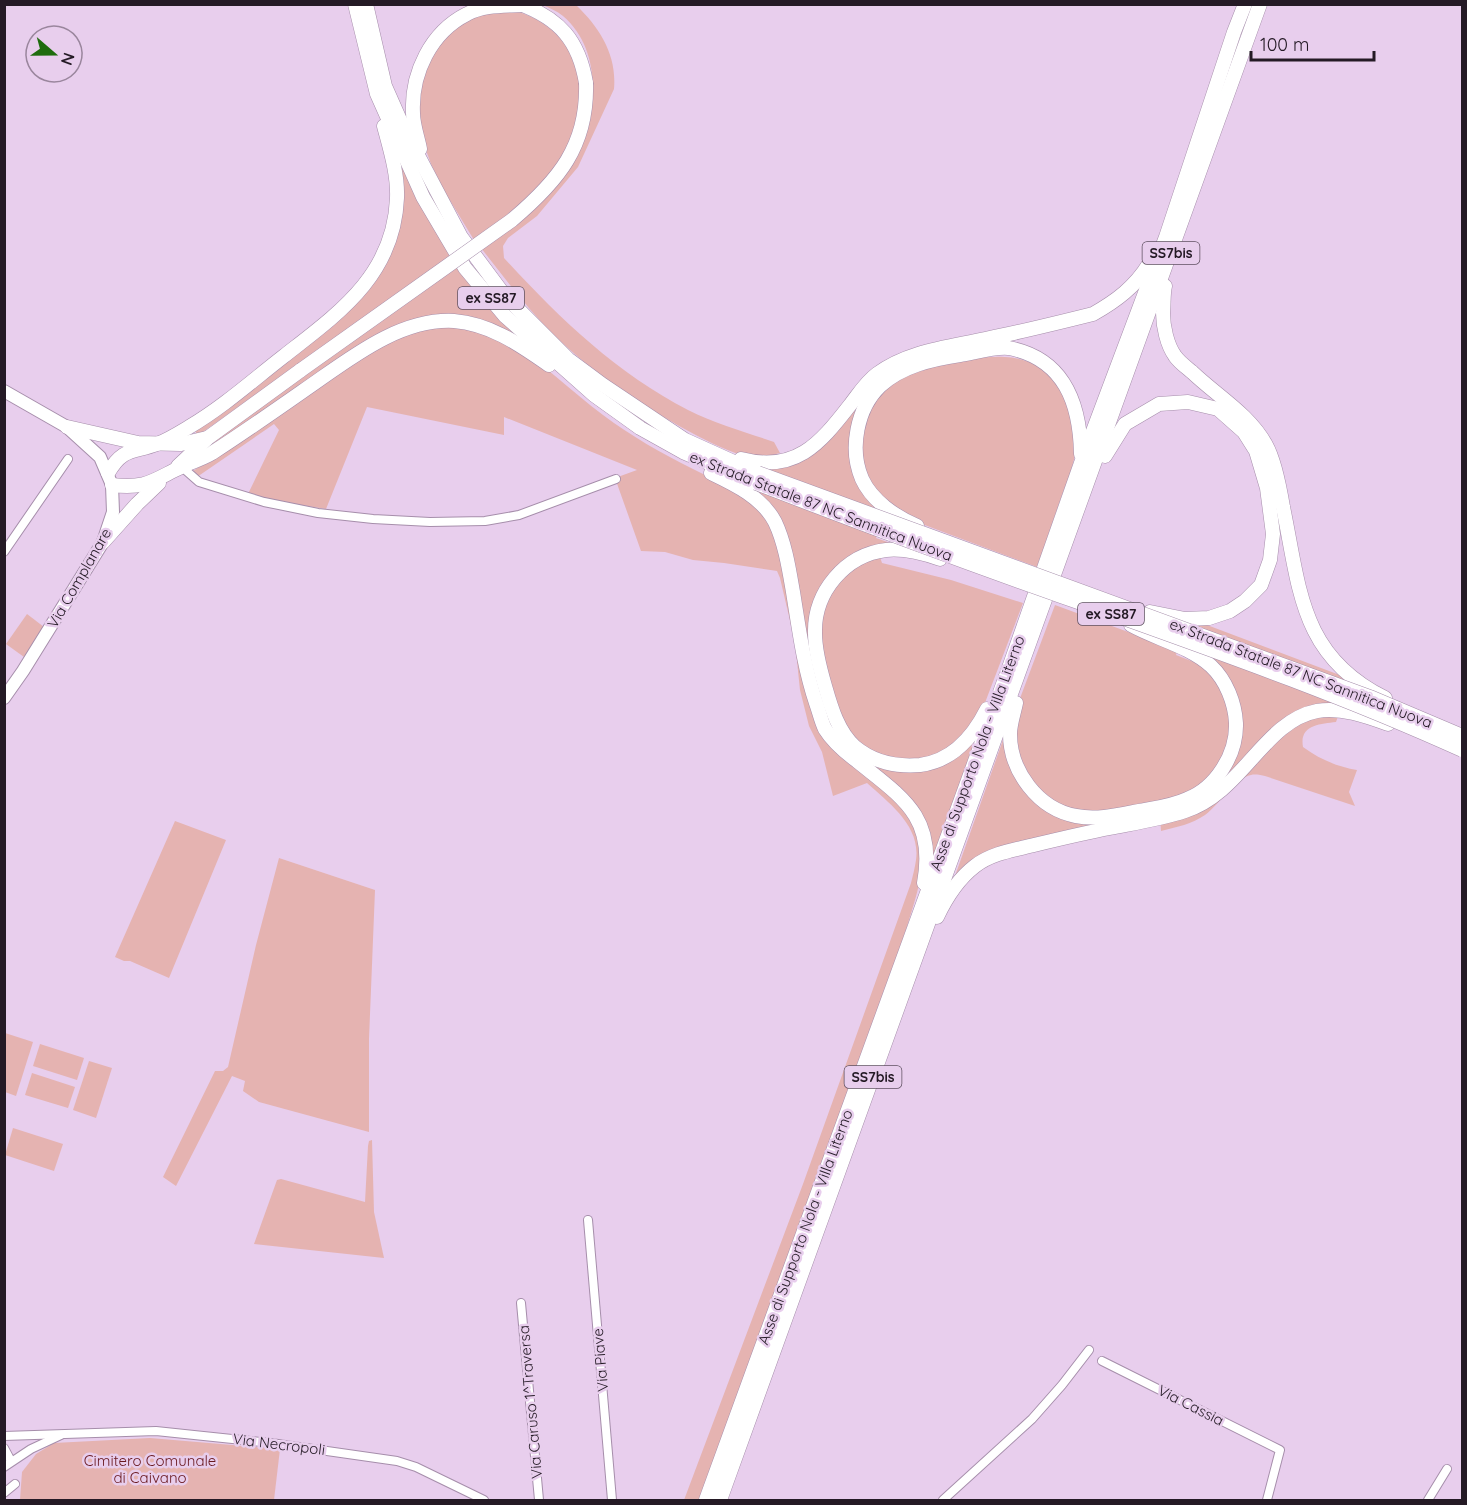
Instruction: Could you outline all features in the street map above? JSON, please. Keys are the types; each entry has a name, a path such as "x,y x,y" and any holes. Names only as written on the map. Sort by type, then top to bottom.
{"highway":[{"name":"ex Strada Statale 87 NC Sannitica Nuova","path":"355,4 377,94 423,197 465,268 505,316 594,395 640,429 973,565 1422,725 1462,736"},
{"name":"ex Strada Statale 87 NC Sannitica Nuova","path":"366,4 385,86 424,169 461,237 505,296 568,359 684,446"},
{"name":"Asse di Supporto Nola - Villa Literno","path":"706,1500 1010,665 1081,462 1166,237 1245,4"},
{"name":"Asse di Supporto Nola - Villa Literno","path":"720,1500 1260,4"},
{"path":"103,542 137,504 209,437 512,220 542,192 563,167 578,140 584,123 587,103 586,83 579,52 555,22 541,12 521,5 490,6 468,13 441,32 424,56 413,89 413,115 424,169"},
{"path":"377,94 392,161 397,197 384,254 372,274 341,311 218,408 157,444 130,450 114,464 110,479 138,486 212,453 355,356 403,330 438,321 473,324 507,337 594,395"},
{"path":"1191,200 1164,291 1163,326 1175,356 1208,388 1238,410 1255,427 1268,447 1275,494 1302,600 1313,630 1327,654 1340,668 1371,691 1407,709 1422,725"},
{"path":"940,540 897,516 873,494 862,479 856,451 857,433 861,414 869,399 880,385 897,373 934,358 1093,314 1116,301 1141,277 1166,237"},
{"path":"684,446 705,470 758,479 814,447 827,435 863,388 876,375 910,357 958,350 1008,348 1040,359 1063,378 1081,429 1081,462"},
{"path":"1082,501 1108,449 1125,424 1159,404 1188,402 1218,409 1244,432 1256,451 1275,494 1270,560 1260,585 1245,601 1230,611 1209,618 1185,619 1129,609"},
{"path":"67,428 138,443 181,444 209,437"},
{"path":"157,444 171,448 175,454 176,460 168,474"},
{"name":"ex Strada Statale 87 NC Sannitica Nuova","path":"758,479 940,540 1371,697 1462,750"},
{"path":"758,479 788,562 810,686 825,729 842,750 900,796 913,811 921,828 927,846 927,862 917,920"},
{"path":"973,565 940,559 921,552 887,550 858,559 839,572 822,596 815,631 823,678 831,706 840,727 855,747 884,762 911,766 926,764 948,757 972,734 1010,665"},
{"path":"904,991 940,910 956,884 975,866 998,854 1158,813 1201,792 1220,773 1233,745 1236,730 1233,703 1221,678 1211,666 1187,651 1146,633 1116,616"},
{"path":"1027,653 1025,675 1010,731 1011,746 1020,774 1036,795 1060,811 1076,816 1102,818 1186,811 1213,798 1240,774 1276,734 1302,716 1318,711 1358,714 1389,724 1422,725"}],"main road":[{"path":"4,391 67,428 100,457 110,479"},
{"name":"Via Complanare","path":"4,698 103,542 113,512 110,479"}],"street":[{"path":"4,552 68,459"},
{"path":"182,467 192,477 206,485 264,502 373,519 430,522 485,521 519,515 616,479"},
{"name":"Via Piave","path":"588,1220 612,1500"},
{"name":"Via Caruso 1^Traversa","path":"520,1303 539,1500"},
{"path":"943,1500 1032,1419 1089,1350"},
{"name":"Via Cassia","path":"1102,1361 1280,1450 1267,1500"},
{"name":"Via Necropoli","path":"4,1436 156,1431 369,1456 416,1467 484,1500"},
{"name":"Via Necropoli","path":"8,1464 31,1449 64,1434"},
{"path":"4,1448 8,1464"},
{"path":"1428,1500 1448,1469"},
{"path":"4,1493 15,1484"}],"green space":[{"path":"543,5 576,5 592,23 610,54 614,89 578,167 537,216 508,238 503,246 504,258 567,322 636,379 688,410 731,428 774,442 780,453 762,458 732,452 651,409 604,378 552,333 481,248 580,149 586,132 593,97 590,61 575,29 561,14"},
{"path":"515,11 545,25 566,46 579,75 581,108 568,149 558,165 536,189 474,240 443,189 431,164 420,134 417,102 427,61 454,27 483,12"},
{"path":"398,160 436,232 518,336 498,328 416,322 209,449 206,447 311,355 200,434 196,433 195,429 380,272"},
{"path":"438,327 482,331 511,344 538,362 624,430 669,457 734,490 755,507 762,501 758,495 767,470 791,464 813,453 837,430 868,391 894,370 898,380 936,366 965,360 1005,357 1022,360 1036,365 1049,374 1067,398 1073,413 1076,429 1074,459 1037,567 914,521 915,517 889,506 876,538 899,546 877,548 882,563 951,580 1023,603 983,708 960,741 942,754 928,759 897,761 882,757 856,741 845,729 835,709 826,672 818,675 828,711 840,736 860,756 876,764 893,769 911,770 928,767 945,761 973,738 976,739 932,861 928,835 919,815 907,799 846,747 826,717 815,677 806,679 817,717 831,743 892,794 914,819 923,853 921,873 906,930 699,1500 684,1500 803,1184 911,883 916,860 914,836 902,816 867,783 833,796 822,752 809,726 800,690 795,642 777,571 693,560 665,552 641,551 615,478 637,470 504,417 504,435 367,407 326,509 247,496 279,430 274,424 197,477 190,473 368,354 402,337"},
{"path":"1055,605 1177,650 1176,655 1199,664 1193,626 1207,625 1345,677 1341,708 1336,722 1317,725 1307,730 1304,734 1303,747 1329,762 1357,770 1349,792 1355,806 1265,776 1253,775 1245,777 1233,786 1205,815 1184,825 1161,831 1160,815 1096,827 955,876 1004,737 1008,750 1050,810 1108,813 1069,810 1037,790 1015,748 1019,701"},
{"path":"27,614 44,627 24,657 6,644"},
{"path":"175,821 226,840 169,978 115,957"},
{"path":"279,858 375,890 369,1039 369,1132 259,1102 243,1091 245,1081 232,1076 176,1186 163,1177 215,1071 223,1071 228,1067"},
{"path":"5,1033 33,1042 16,1096 5,1092"},
{"path":"40,1044 84,1058 77,1080 33,1066"},
{"path":"89,1061 112,1068 96,1118 73,1110"},
{"path":"32,1073 75,1087 68,1108 25,1095"},
{"path":"13,1128 63,1144 54,1171 5,1155"},
{"path":"372,1140 374,1212 384,1258 254,1244 277,1180 281,1179 365,1202 368,1146 369,1141"},
{"name":"Cimitero Comunale di Caivano","path":"150,1438 280,1449 274,1500 20,1500 22,1472 36,1454 54,1443"}]}
